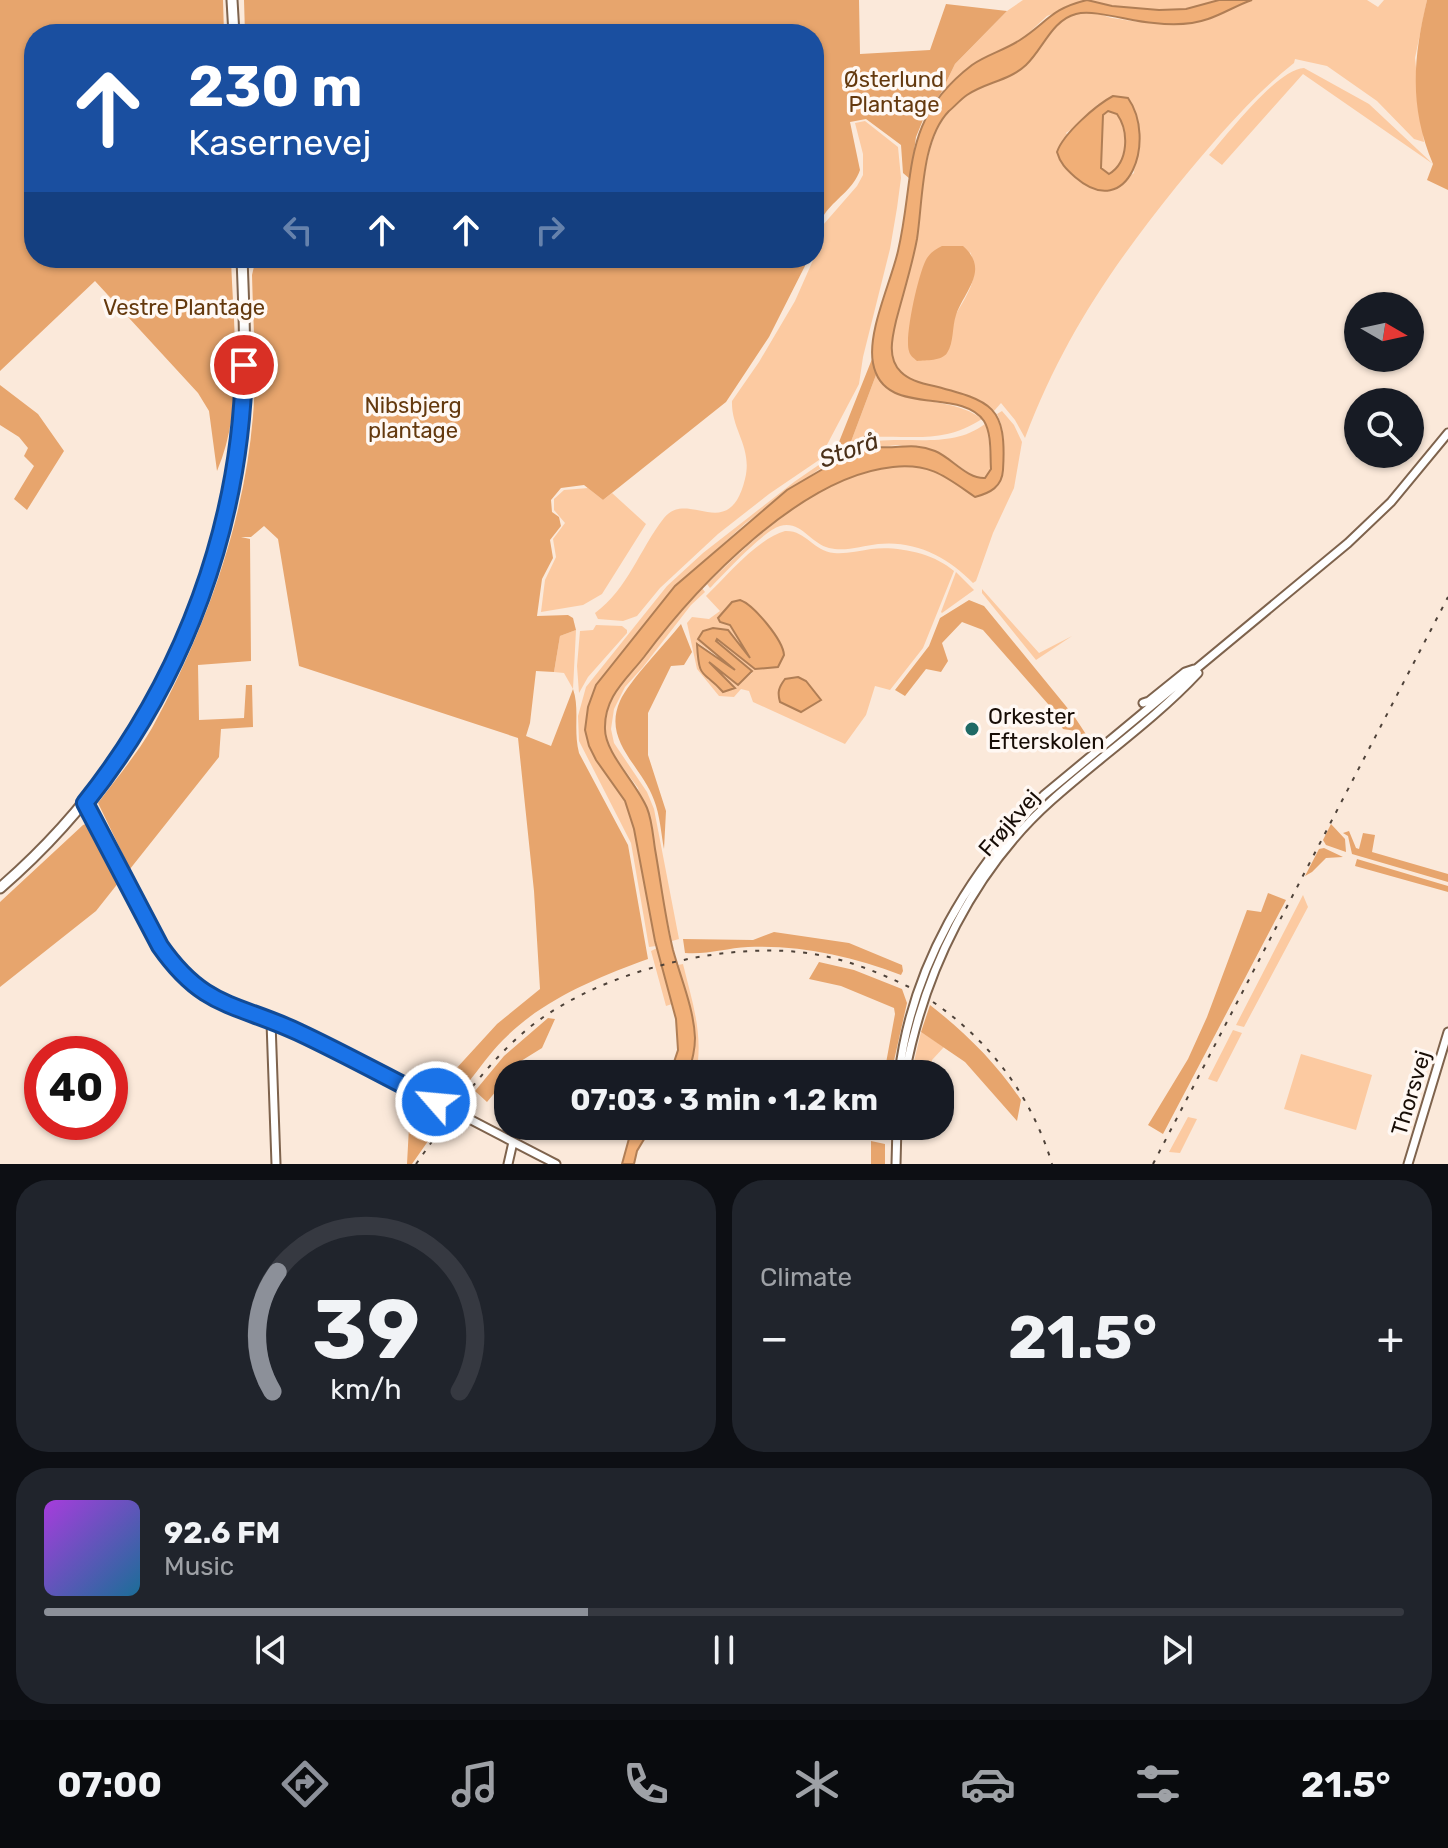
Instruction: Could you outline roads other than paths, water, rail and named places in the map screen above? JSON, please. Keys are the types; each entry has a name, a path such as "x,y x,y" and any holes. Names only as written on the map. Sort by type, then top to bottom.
{"main road":[{"path":"232,0 233,24"},
{"path":"0,888 31,861 85,803 133,737 168,673 197,606 217,548 233,480 242,418 245,346 242,268"}],"street":[{"name":"Frøjkvej","path":"901,1060 906,1030 925,972 951,916 984,865 1017,824 1044,795 1359,533 1409,483 1448,433"},
{"name":"Frøjkvej","path":"908,1060 939,963 959,920 990,870 1050,801 1184,688 1219,650"},
{"name":"Frøjkvej","path":"1143,703 1185,672 1200,667"},
{"path":"85,803 160,946 174,966 209,996 328,1047 556,1164"},
{"path":"271,1022 276,1164"},
{"name":"Thorsvej","path":"1408,1164 1448,1032"},
{"path":"896,1164 897,1140"},
{"path":"508,1164 513,1142"}],"railway":[{"path":"1153,1164 1448,597"},
{"path":"416,1164 453,1112 508,1046 551,1012 617,979 692,958 765,951 799,952 842,960 909,987"},
{"path":"933,1002 973,1034 1006,1072 1033,1116 1052,1164"}],"place":[{"name":"Orkester Efterskolen","path":"972,729"}],"park label":[{"name":"Østerlund Plantage","path":"894,92"},
{"name":"Vestre Plantage","path":"184,307"},
{"name":"Nibsbjerg plantage","path":"413,418"}],"water label":[{"name":"Storå","path":"849,450"}]}
